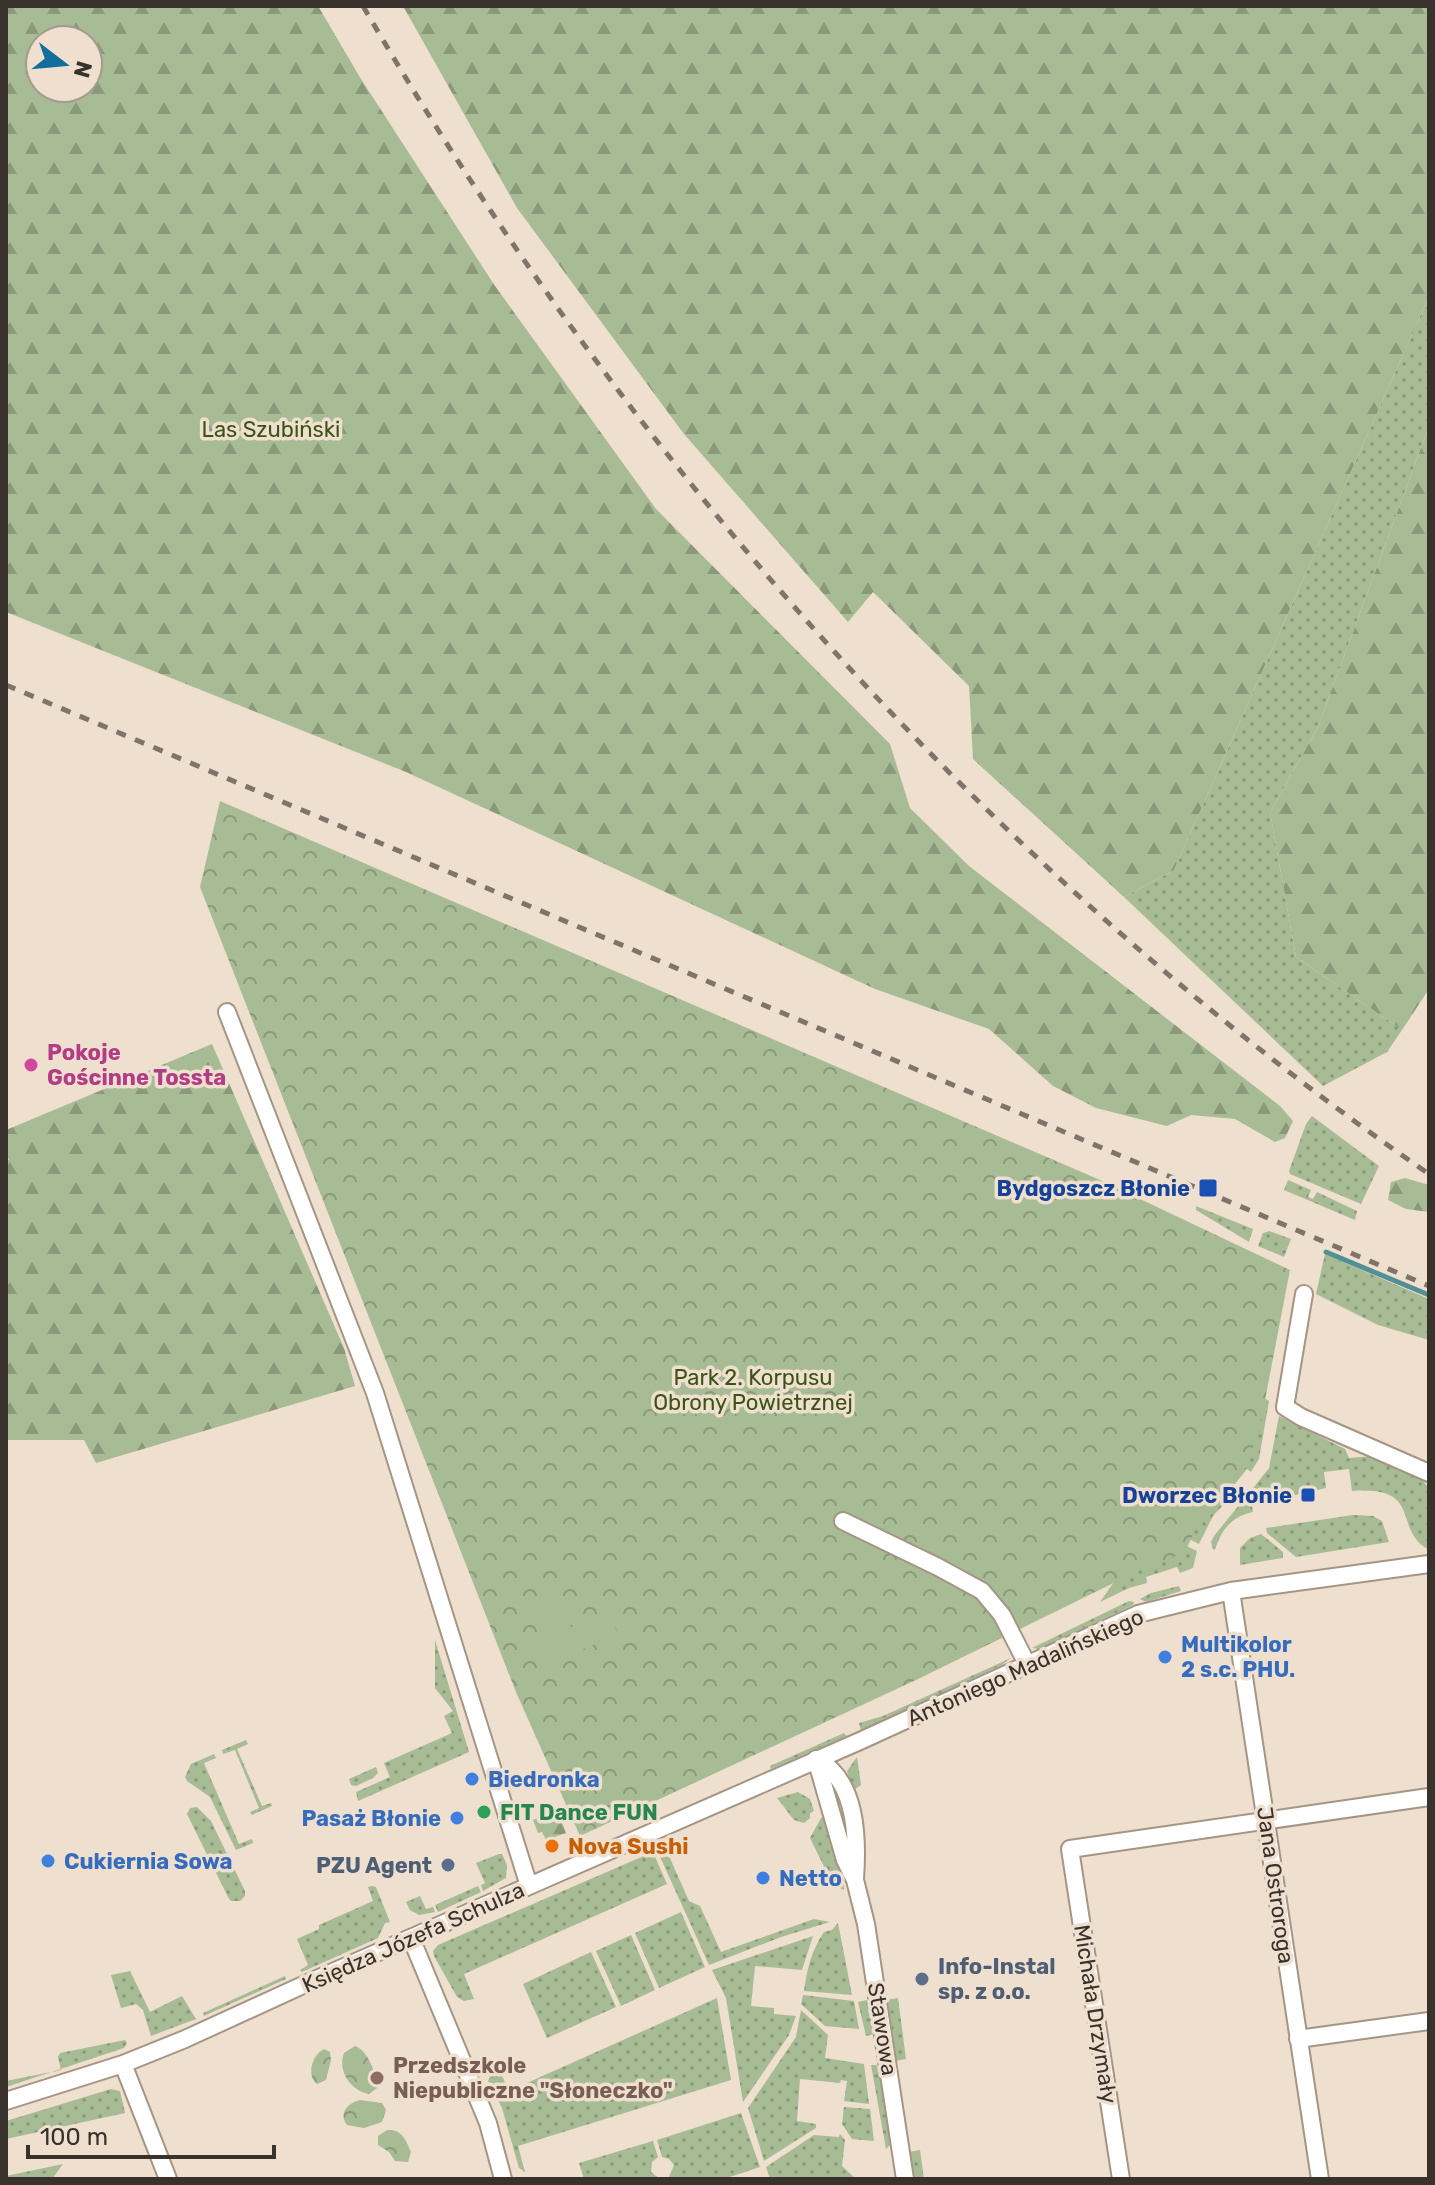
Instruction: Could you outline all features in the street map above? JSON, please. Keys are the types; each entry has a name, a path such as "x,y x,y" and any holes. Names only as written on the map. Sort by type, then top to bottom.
{"street":[{"path":"227,1012 370,1380 529,1886"},
{"path":"1304,1294 1285,1407 1301,1417 1429,1473"},
{"path":"843,1521 982,1591 1002,1615 1027,1664"},
{"name":"Antoniego Madalińskiego","path":"816,1759 1138,1614 1231,1591 1429,1564"},
{"name":"Jana Ostroroga","path":"1231,1591 1320,2179"},
{"name":"Księdza Józefa Schulza","path":"6,2101 123,2064 185,2039 816,1759"},
{"name":"Stawowa","path":"816,1759 836,1773 850,1803 857,1851 855,1880 871,1947 905,2179"},
{"path":"1266,1821 1429,1797"},
{"name":"Michała Drzymały","path":"1121,2179 1070,1849 1266,1821"},
{"path":"411,1938 488,2123 503,2179"},
{"path":"1298,2039 1429,2021"},
{"path":"123,2064 168,2179"}],"green space":[{"name":"Las Szubiński","path":"6,6 318,6 361,79 495,286 656,509 890,744 910,808 969,866 1280,1106 1293,1121 1285,1138 1275,1142 1235,1119 1191,1115 1167,1126 1096,1108 1053,1086 989,1029 875,989 406,772 6,612"},
{"path":"403,6 1429,6 1429,296 1174,870 1124,897 973,759 969,686 873,592 848,622 684,434 517,208"},
{"path":"1429,296 1429,426 1318,727 1270,812 1296,957 1402,1030 1387,1052 1323,1086 1124,897 1174,870"},
{"path":"1429,426 1429,989 1402,1030 1296,957 1270,812 1318,727"},
{"name":"Park 2. Korpusu Obrony Powietrznej","path":"220,801 1100,1180 1290,1270 1260,1426 1247,1466 1201,1517 1185,1552 1136,1572 916,1680 580,1836 516,1692 200,887"},
{"path":"212,1044 344,1348 355,1386 96,1463 84,1440 6,1440 6,1162 9,1160 6,1130"},
{"path":"1312,1116 1379,1166 1361,1204 1290,1174 1306,1124"},
{"path":"1405,1178 1429,1185 1429,1212 1406,1209 1388,1200 1391,1182"},
{"path":"1288,1180 1311,1190 1308,1197 1313,1199 1317,1192 1357,1211 1355,1220 1284,1190"},
{"path":"1196,1206 1253,1229 1249,1242 1196,1210"},
{"path":"1269,1231 1291,1239 1284,1257 1258,1246 1263,1233"},
{"path":"1325,1254 1429,1299 1429,1340 1378,1325 1316,1294"},
{"path":"1252,1390 1269,1401 1259,1459 1251,1472 1247,1469 1222,1500 1225,1503 1213,1516 1199,1544 1158,1523"},
{"path":"1279,1416 1345,1449 1349,1458 1374,1456 1421,1478 1429,1489 1429,1550 1418,1541 1404,1511 1389,1495 1375,1491 1352,1491 1349,1469 1324,1472 1326,1488 1261,1503 1250,1492 1269,1468"},
{"path":"1244,1499 1252,1506 1253,1512 1228,1525 1213,1549 1211,1542 1214,1536"},
{"path":"1353,1515 1373,1516 1382,1521 1389,1542 1296,1557 1267,1533 1266,1528"},
{"path":"1151,1529 1197,1551 1193,1568 1180,1573 1177,1567 1146,1577 1147,1583 1100,1602"},
{"path":"1261,1534 1283,1552 1283,1558 1240,1565 1240,1548 1250,1538"},
{"path":"1179,1586 1181,1591 1146,1602 1140,1599 1151,1593"},
{"path":"555,1591 571,1627 608,1611 618,1634 541,1668 541,1597"},
{"path":"1129,1601 1134,1602 1133,1605 1039,1649 1032,1648"},
{"path":"435,1640 469,1752 358,1801 356,1792 390,1777 384,1763 452,1733 444,1716 453,1711 435,1688"},
{"path":"1011,1658 861,1731 859,1723 883,1716"},
{"path":"844,1733 847,1736 771,1769 770,1766"},
{"path":"246,1740 248,1744 237,1749 262,1806 271,1803 272,1806 252,1815 250,1812 259,1808 235,1750 223,1754 222,1750"},
{"path":"214,1754 216,1758 204,1763 239,1844 252,1839 253,1843 236,1850 210,1797 185,1777 191,1764"},
{"path":"857,1757 861,1785 852,1791 847,1771"},
{"path":"376,1767 378,1773 373,1778 356,1786 351,1785 349,1779"},
{"path":"798,1792 810,1799 814,1811 804,1823 794,1820 777,1798"},
{"path":"197,1807 211,1821 245,1891 240,1901 231,1901 228,1897 187,1814 190,1808"},
{"path":"558,1811 566,1833 546,1840 542,1832 538,1833 533,1820"},
{"path":"826,1816 844,1890 833,1885 810,1838 821,1818"},
{"path":"672,1842 669,1856 689,1901 700,1906 721,1952 814,1919 830,1922 709,1965 657,1850"},
{"path":"653,1852 667,1884 464,1974 474,1999 464,2001 457,1997 434,1956 433,1951 438,1945"},
{"path":"502,1854 507,1865 506,1878 483,1891 481,1885 485,1883 476,1863"},
{"path":"478,1886 481,1892 438,1912 435,1905"},
{"path":"368,1887 376,1887 390,1922 385,1923 378,1938 302,1972 300,1970 308,1965 297,1939 319,1929 319,1925 373,1901"},
{"path":"420,1896 426,1909 433,1907 435,1912 419,1915 410,1910 406,1902"},
{"path":"681,1912 705,1967 659,1988 635,1933"},
{"path":"838,1923 852,1995 804,1991 816,1946 824,1932 832,1930"},
{"path":"631,1935 655,1990 621,2006 596,1951"},
{"path":"813,1936 802,1970 755,1966 751,2006 774,2008 774,2014 796,2016 789,2035 743,2102 726,1998 712,1970"},
{"path":"591,1952 616,2007 547,2038 523,1984"},
{"path":"130,1971 150,2012 182,1996 196,2019 151,2036 143,2010 136,2004 121,2008 111,1975"},
{"path":"285,1976 286,1979 204,2016 203,2013"},
{"path":"803,1995 854,2001 859,2029 825,2026 801,2004"},
{"path":"717,1998 731,2080 518,2146 525,2172 519,2168 502,2108 488,2081 492,2071 498,2067 509,2091"},
{"path":"898,1998 906,2059 895,2061 886,2000"},
{"path":"867,2000 875,2031 866,2036 858,2002"},
{"path":"801,2010 828,2035 825,2058 864,2064 869,2104 844,2101 847,2081 800,2079 797,2121 816,2124 816,2128 764,2161 748,2108 796,2037"},
{"path":"125,2040 127,2043 124,2048 61,2069 60,2053"},
{"path":"355,2046 368,2058 375,2077 377,2088 369,2094 351,2084 342,2067 344,2053"},
{"path":"324,2049 330,2052 331,2060 326,2080 317,2084 312,2076 312,2065"},
{"path":"871,2065 876,2065 881,2072 892,2143 886,2149"},
{"path":"52,2072 6,2087 6,2081"},
{"path":"111,2089 120,2091 125,2113 6,2139 6,2121"},
{"path":"360,2100 382,2103 386,2110 382,2122 364,2128 347,2125 344,2121 346,2109"},
{"path":"844,2107 870,2109 874,2141 852,2139 842,2124"},
{"path":"741,2113 760,2167 724,2179 668,2179 674,2165 662,2157 657,2140"},
{"path":"387,2130 400,2133 405,2140 411,2152 408,2162 395,2161 389,2152 378,2145 378,2136"},
{"path":"840,2134 845,2140 842,2166 856,2179 770,2179 766,2167 814,2135 839,2137"},
{"path":"653,2141 658,2157 652,2162 651,2172 660,2179 584,2179 579,2163"},
{"path":"920,2150 924,2179 913,2179 909,2152"},
{"path":"63,2164 52,2179 6,2179 6,2176"}],"waterway":[{"path":"1326,1252 1429,1295"}],"railway":[{"path":"363,6 467,175 580,339 702,497 832,649 970,793 1115,929 1269,1056 1429,1174"},
{"path":"6,685 1429,1286"}],"place":[{"name":"Pokoje Gościnne Tossta","path":"31,1065"},
{"name":"Bydgoszcz Błonie","path":"1208,1188"},
{"name":"Dworzec Błonie","path":"1308,1495"},
{"name":"Multikolor 2 s.c. PHU.","path":"1165,1657"},
{"name":"Biedronka","path":"472,1779"},
{"name":"FIT Dance FUN","path":"484,1812"},
{"name":"Pasaż Błonie","path":"457,1818"},
{"name":"Nova Sushi","path":"552,1846"},
{"name":"Cukiernia Sowa","path":"48,1861"},
{"name":"PZU Agent","path":"448,1865"},
{"name":"Netto","path":"763,1878"},
{"name":"Info-Instal sp. z o.o.","path":"922,1979"},
{"name":"Przedszkole Niepubliczne \"Słoneczko\"","path":"377,2078"}]}
